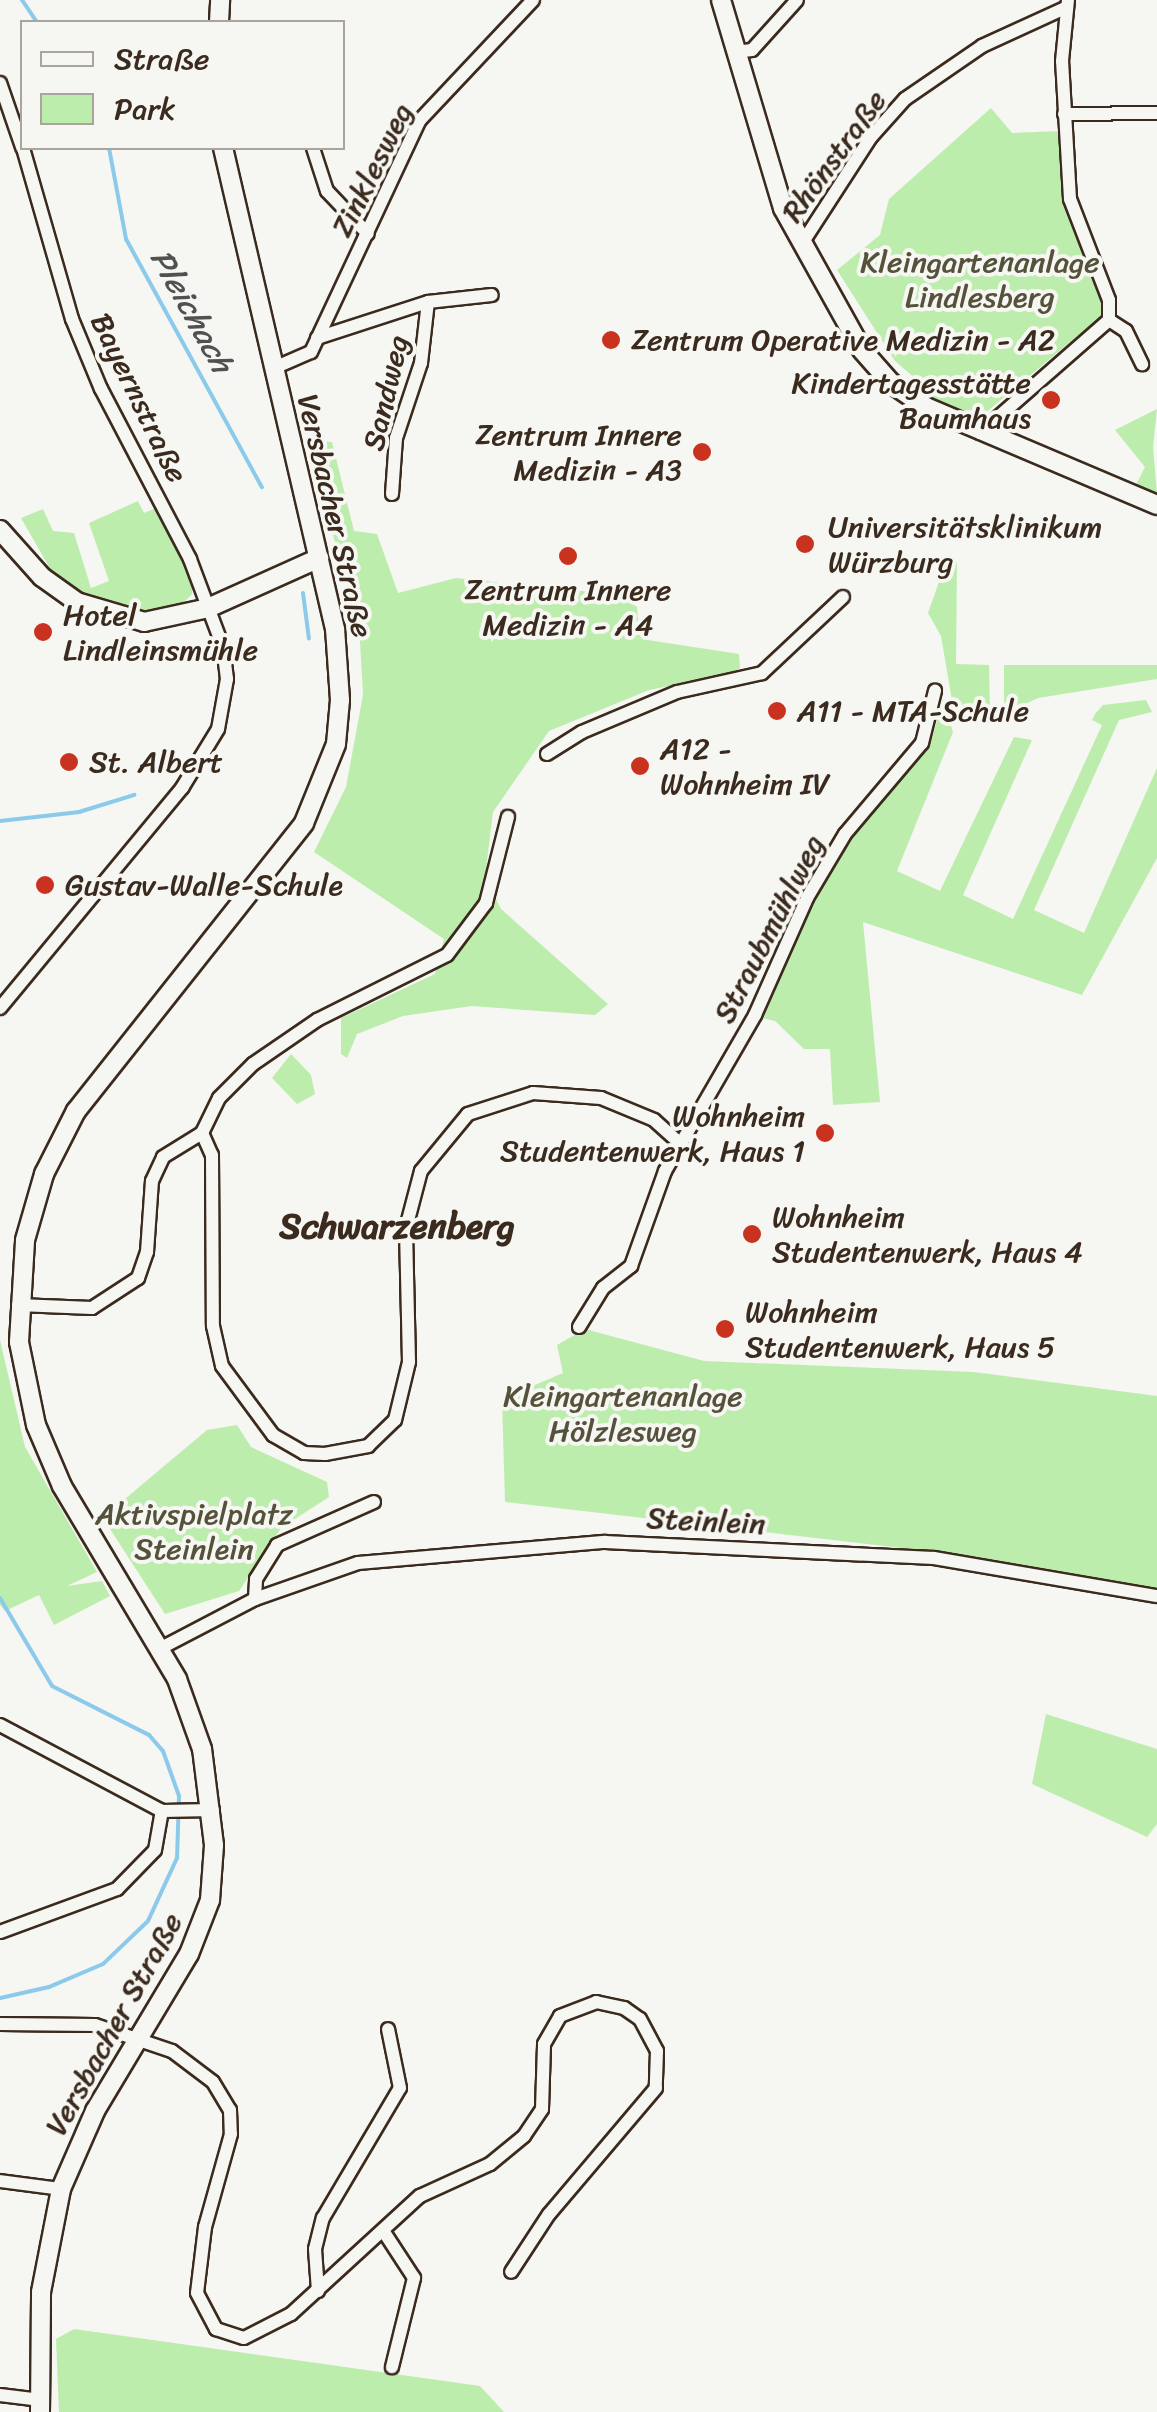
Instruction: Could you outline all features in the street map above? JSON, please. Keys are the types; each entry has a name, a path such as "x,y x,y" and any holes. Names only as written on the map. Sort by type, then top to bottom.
{"main road":[{"path":"721,0 770,174 800,245 844,326 891,383 980,433 1157,505"},
{"name":"Versbacher Straße","path":"39,2406 41,2292 61,2190 88,2124 141,2038 205,1918 214,1880 213,1810 195,1723 163,1647 48,1460 24,1383 9,1305 31,1212 70,1121 268,875 316,800 336,744 340,700 335,629 223,150"},
{"path":"0,530 42,578 114,618 166,621 208,608 318,558"}],"street":[{"name":"Zinklesweg","path":"274,368 303,358 317,338 419,121 533,0"},
{"path":"736,52 752,50 797,0"},
{"path":"980,433 1109,320 1109,300 1070,199 1064,114 1066,4"},
{"name":"Rhönstraße","path":"800,245 871,136 904,99 982,46 1066,4"},
{"name":"Bayernstraße","path":"0,83 20,139"},
{"path":"1064,114 1157,114"},
{"name":"Bayernstraße","path":"0,1008 182,788 218,729 227,667 208,608 72,319 24,150"},
{"path":"313,150 314,166 327,191 368,234"},
{"path":"317,338 428,302 492,296"},
{"name":"Sandweg","path":"392,494 396,438 421,363 428,302"},
{"path":"1109,320 1126,331 1142,364"},
{"path":"547,754 582,732 677,692 762,673 842,596"},
{"name":"Straubmühlweg","path":"579,1326 603,1288 632,1266 680,1144 754,1015 807,898 846,834 922,743 935,691"},
{"path":"9,1305 92,1308 138,1278 147,1252 152,1180 163,1157 202,1133 218,1098 254,1064 316,1020 406,980 448,955 486,904 508,817"},
{"path":"202,1133 212,1155 213,1326 222,1366 273,1435 304,1452 325,1454 368,1446 395,1420 409,1362 406,1228 421,1171 468,1114 533,1093 602,1098 654,1120 680,1144"},
{"path":"255,1599 256,1579 277,1545 374,1502"},
{"name":"Steinlein","path":"163,1647 255,1599 379,1559 605,1542 934,1558 1074,1577 1157,1596"},
{"path":"0,1725 169,1809 213,1810"},
{"path":"0,1932 117,1888 154,1850 169,1809"},
{"path":"0,2024 67,2022 141,2038 204,2072 230,2110 229,2147 198,2270 198,2299 208,2320 227,2336 254,2337 318,2291 420,2196 490,2164 532,2128 544,2102 544,2044 560,2016 596,2002 624,2008 640,2020 657,2051 656,2088 549,2214 510,2272"},
{"path":"318,2291 315,2249 323,2218 400,2088 388,2029"},
{"path":"0,2181 61,2190"},
{"path":"384,2232 414,2278 392,2367"},
{"name":"Versbacher Straße","path":"0,2395 39,2406"}],"green space":[{"name":"Kleingartenanlage Lindlesberg","path":"991,108 1012,133 1061,131 1066,201 1101,292 1101,316 977,420 922,393 925,387 895,361 837,270 880,235 889,199"},
{"path":"1157,409 1153,447 1157,494 1135,487 1145,467 1115,430"},
{"path":"309,441 332,442 354,531 377,534 398,593 456,578 621,595 637,607 639,632 648,640 739,654 740,668 729,674 649,690 549,731 493,812 485,877 501,909 608,1004 595,1015 472,1006 403,1016 357,1034 347,1058 341,1054 341,1018 435,974 444,939 314,852 346,787 363,695 360,641"},
{"path":"138,501 144,513 156,508 192,582 192,594 180,606 144,612 82,593 52,572 21,518 43,509 53,531 74,533 91,588 109,581 89,523"},
{"path":"957,561 956,664 989,665 990,714 956,724 941,636 928,613 946,562"},
{"path":"1004,665 1157,665 1157,679 1038,698 1004,714"},
{"path":"943,699 953,732 897,871 940,891 1014,737 1032,740 963,895 1013,919 1102,725 1092,720 1095,714 1103,705 1146,700 1152,712 1119,720 1034,910 1084,933 1157,768 1157,858 1082,995 863,922 880,1102 833,1105 830,1049 804,1049 775,1021 762,1018 810,902 843,844 931,742"},
{"path":"291,1054 311,1075 315,1094 297,1104 272,1078"},
{"name":"Kleingartenanlage Hölzlesweg","path":"585,1329 704,1361 974,1372 1157,1396 1157,1598 979,1557 505,1502 502,1399 563,1373 557,1345"},
{"path":"0,1340 25,1447 97,1572 67,1586 102,1581 110,1596 54,1625 39,1595 5,1611 0,1605"},
{"name":"Aktivspielplatz Steinlein","path":"237,1425 251,1447 327,1482 329,1497 281,1528 239,1591 165,1614 110,1529 113,1509 207,1430"},
{"path":"1046,1714 1157,1749 1157,1824 1147,1837 1032,1784"},
{"path":"74,2329 480,2386 504,2412 59,2412 56,2339"}],"waterway":[{"name":"Pleichach","path":"22,0 36,20"},
{"name":"Pleichach","path":"109,150 126,239 262,487"},
{"name":"Pleichach","path":"303,593 309,639"},
{"name":"Pleichach","path":"0,821 79,812 134,795"},
{"name":"Pleichach","path":"0,1598 52,1686 149,1735 163,1751 179,1796 177,1858 148,1921 103,1964 49,1987 0,1998"}],"place":[{"name":"Zentrum Operative Medizin - A2","path":"611,340"},
{"name":"Kindertagesstätte Baumhaus","path":"1051,400"},
{"name":"Zentrum Innere Medizin - A3","path":"702,452"},
{"name":"Universitätsklinikum Würzburg","path":"805,544"},
{"name":"Zentrum Innere Medizin - A4","path":"568,556"},
{"name":"Hotel Lindleinsmühle","path":"43,632"},
{"name":"A11 - MTA-Schule","path":"777,711"},
{"name":"St. Albert","path":"69,762"},
{"name":"A12 - Wohnheim IV","path":"640,766"},
{"name":"Gustav-Walle-Schule","path":"45,885"},
{"name":"Wohnheim Studentenwerk, Haus 1","path":"825,1133"},
{"name":"Wohnheim Studentenwerk, Haus 4","path":"752,1234"},
{"name":"Wohnheim Studentenwerk, Haus 5","path":"725,1329"}],"district":[{"name":"Schwarzenberg","path":"397,1226"}]}
